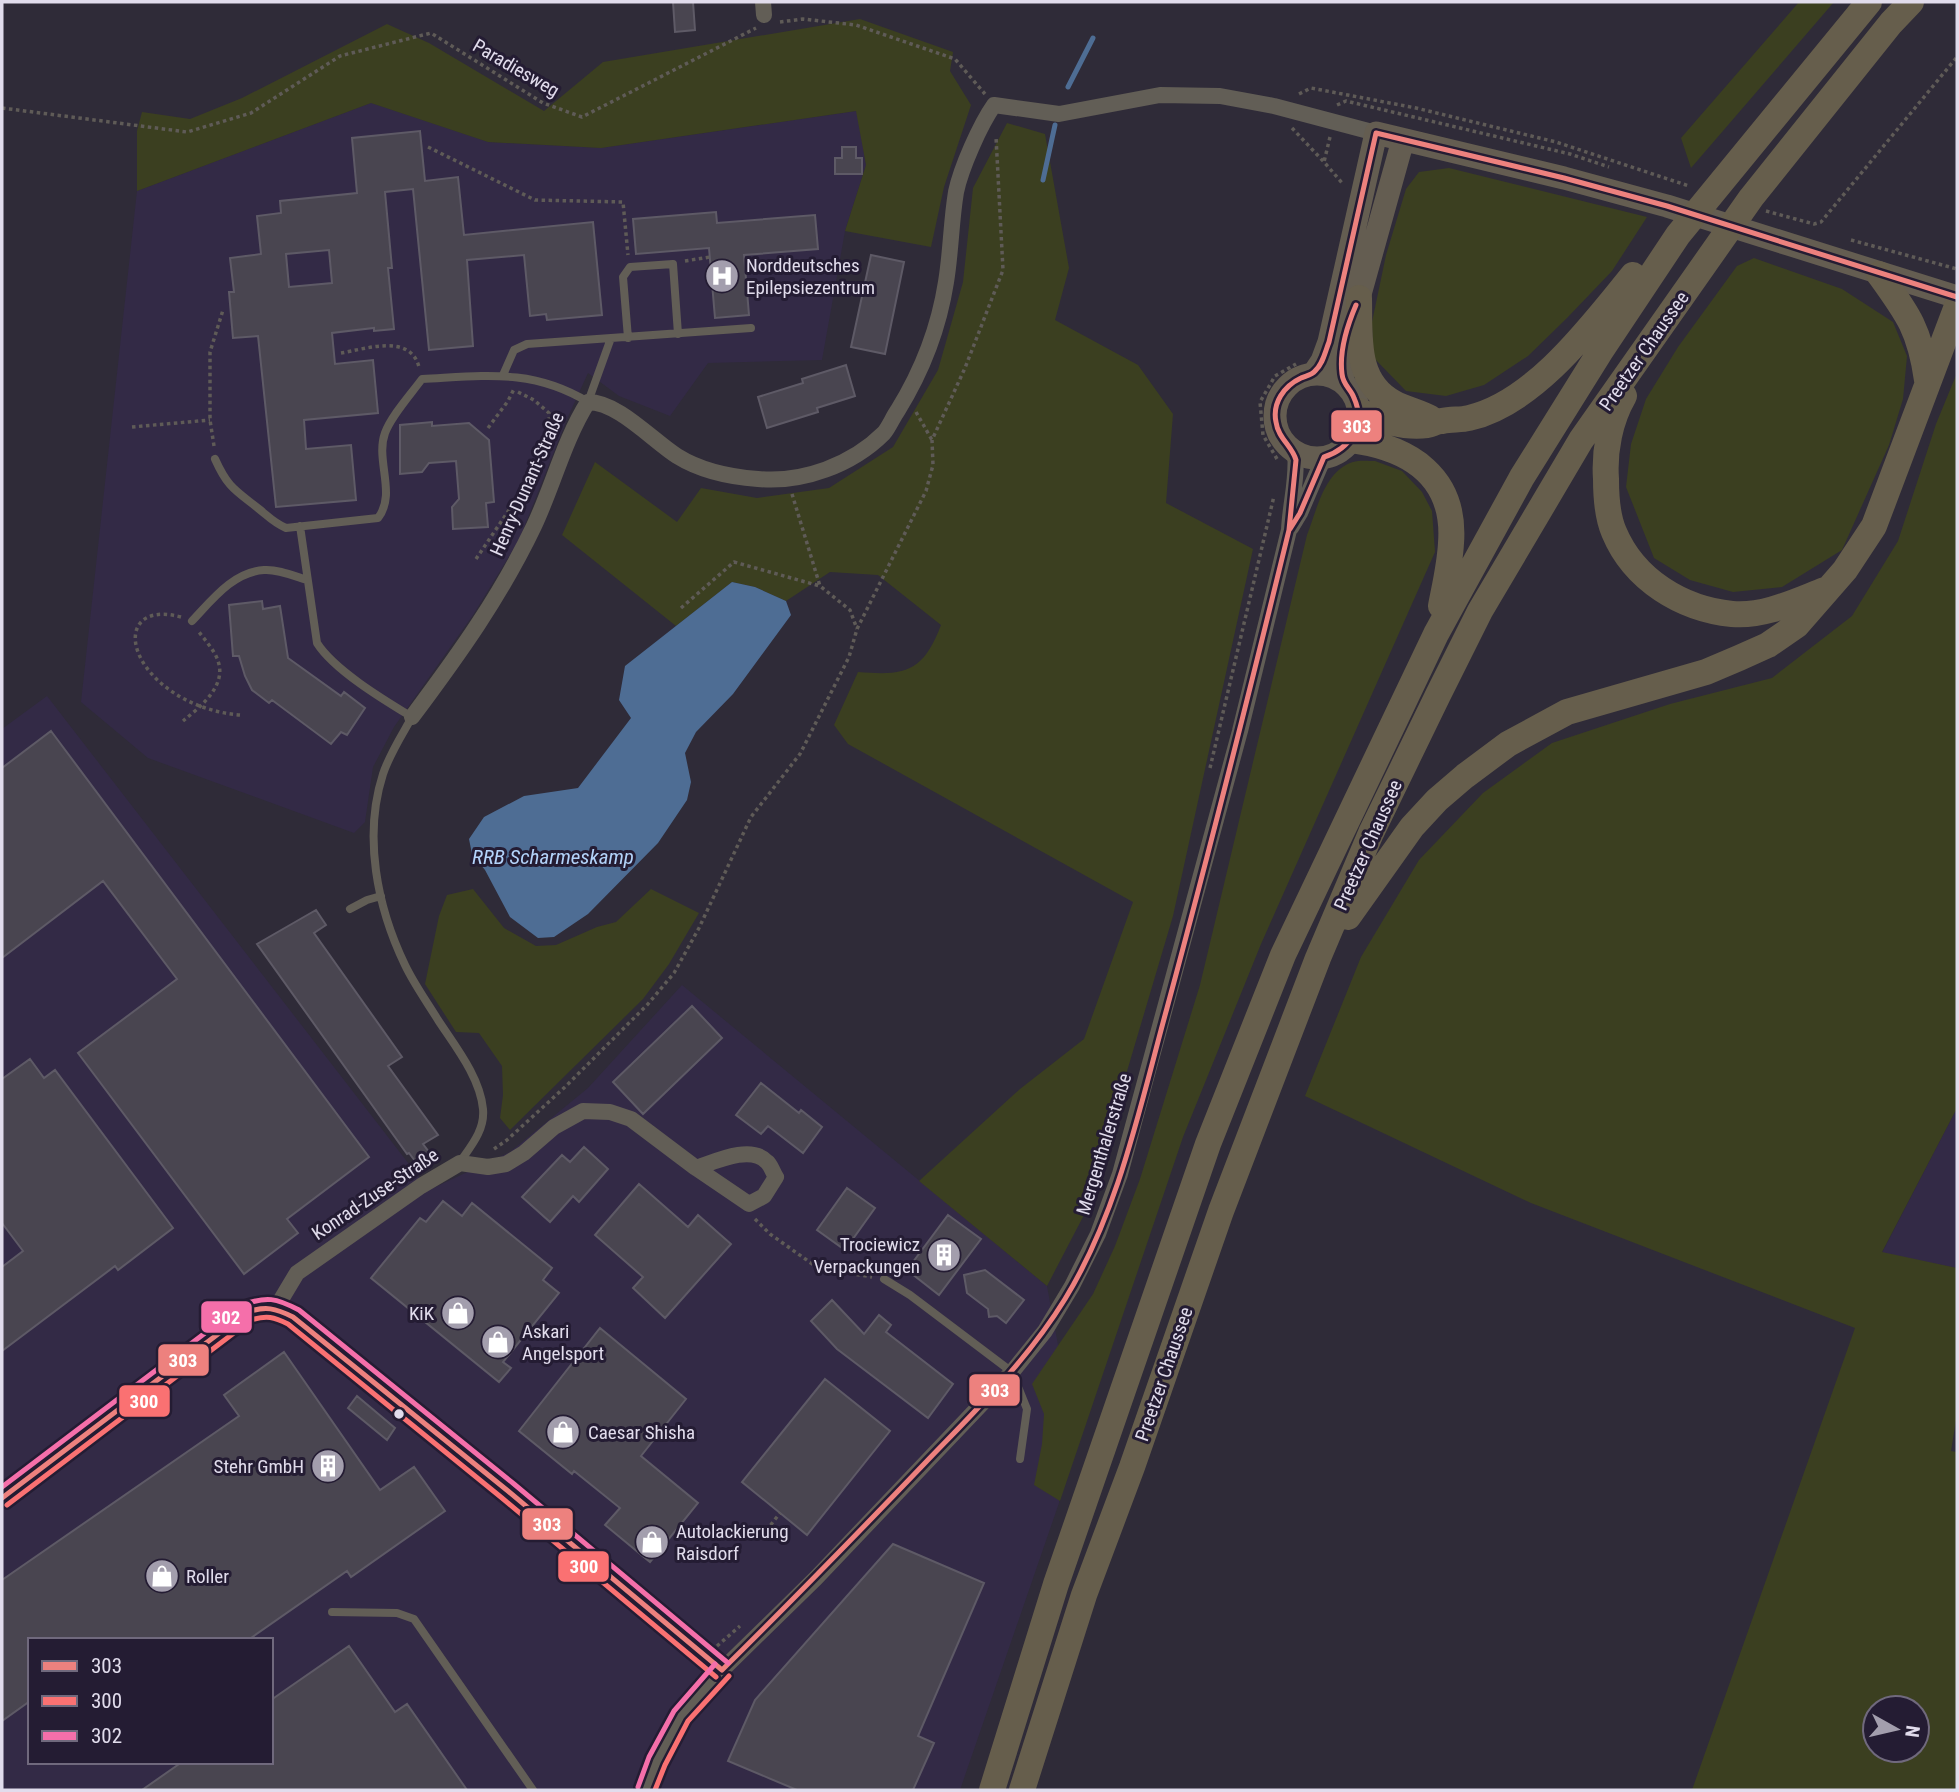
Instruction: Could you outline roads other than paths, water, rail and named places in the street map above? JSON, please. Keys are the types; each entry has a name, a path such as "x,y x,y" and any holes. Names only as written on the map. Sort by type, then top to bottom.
{"highway":[{"name":"Preetzer Chaussee","path":"992,1790 1055,1584 1208,1144 1283,955 1436,634 1522,477 1600,352 1708,189 1869,2"},
{"name":"Preetzer Chaussee","path":"1022,1790 1084,1595 1221,1212 1318,958 1371,832 1480,611 1581,440 1717,246 1759,205 1891,23 1911,2"},
{"path":"1359,411 1402,425 1429,425 1438,421 1470,418 1494,409 1550,369 1584,335 1655,248 1678,235"},
{"path":"1879,274 1909,317 1918,335 1927,382"},
{"path":"1359,298 1362,364 1372,382 1395,404 1438,421"},
{"path":"1318,958 1412,827 1437,800 1489,757 1567,712 1706,671 1768,645 1797,625 1845,570 1874,526 1957,306"},
{"path":"1670,313 1618,406 1608,440 1605,468 1607,501 1614,531 1627,556 1659,587 1682,601 1700,608 1733,614 1756,614 1827,589"},
{"path":"1352,440 1407,455 1427,471 1447,502 1452,540 1436,634"}],"main road":[{"path":"1309,367 1343,382 1354,395 1359,411 1358,426 1352,440 1342,450 1324,457 1288,458 1276,422 1276,408 1289,384 1301,377 1309,367 1322,361 1329,342 1376,133 1667,206 1957,297"},
{"path":"1343,382 1344,345 1350,318 1359,298 1381,213 1404,140"}],"street":[{"name":"Henry-Dunant-Straße","path":"412,717 471,639 502,587 535,523 588,402 607,406 678,457 713,472 761,480 825,471 859,453 885,431 907,396 939,318 956,190 985,119 994,105 1059,114 1160,95 1220,96 1273,106 1376,133"},
{"name":"Mergenthalerstraße","path":"1289,530 1300,513 1324,457"},
{"name":"Mergenthalerstraße","path":"646,1790 657,1761 681,1716 722,1670 816,1578 1012,1372 1045,1331 1072,1286 1098,1234 1120,1174 1233,757 1289,530 1296,472 1288,458"},
{"name":"Konrad-Zuse-Straße","path":"276,1308 298,1273 421,1186 460,1163 488,1167 506,1164 524,1153 554,1127 583,1111 610,1112 631,1119 696,1168 749,1204 764,1196 776,1177 767,1160 751,1154 732,1156 696,1168"},
{"path":"2,1498 247,1312 264,1307 276,1308 310,1331 469,1458 722,1670"}],"lane":[{"path":"628,338 623,277 629,267 673,264 678,334"},
{"path":"503,375 514,350 527,344 751,328"},
{"path":"215,458 232,488 273,523 286,528 378,518 384,510 386,500 383,444 385,432 422,379 503,375 549,383 588,402 611,338"},
{"path":"300,526 317,643 323,654 381,698 412,717"},
{"path":"192,621 229,583 252,572 266,569 307,580"},
{"name":"Henry-Dunant-Straße","path":"412,717 383,774 377,800 373,858 390,927 405,967 470,1071 480,1094 482,1122 477,1139 460,1163"},
{"path":"350,909 381,896"},
{"path":"884,1279 911,1295 1012,1372 1027,1409 1020,1458"},
{"path":"332,1612 397,1613 414,1619 533,1790"}],"water":[{"name":"RRB Scharmeskamp","path":"732,582 755,587 786,601 791,615 733,694 696,732 685,753 691,782 687,800 658,843 588,914 554,937 538,938 510,917 485,870 472,854 469,839 484,817 524,796 578,788 631,718 619,700 625,666"}],"waterway":[{"path":"1068,87 1093,38"},
{"path":"1043,180 1055,125"}],"place":[{"name":"Norddeutsches Epilepsiezentrum","path":"722,276"},
{"name":"Trociewicz Verpackungen","path":"944,1255"},
{"name":"KiK","path":"458,1313"},
{"name":"Askari Angelsport","path":"498,1342"},
{"name":"Caesar Shisha","path":"563,1432"},
{"name":"Stehr GmbH","path":"328,1466"},
{"name":"Autolackierung Raisdorf","path":"652,1542"},
{"name":"Roller","path":"162,1576"}]}
